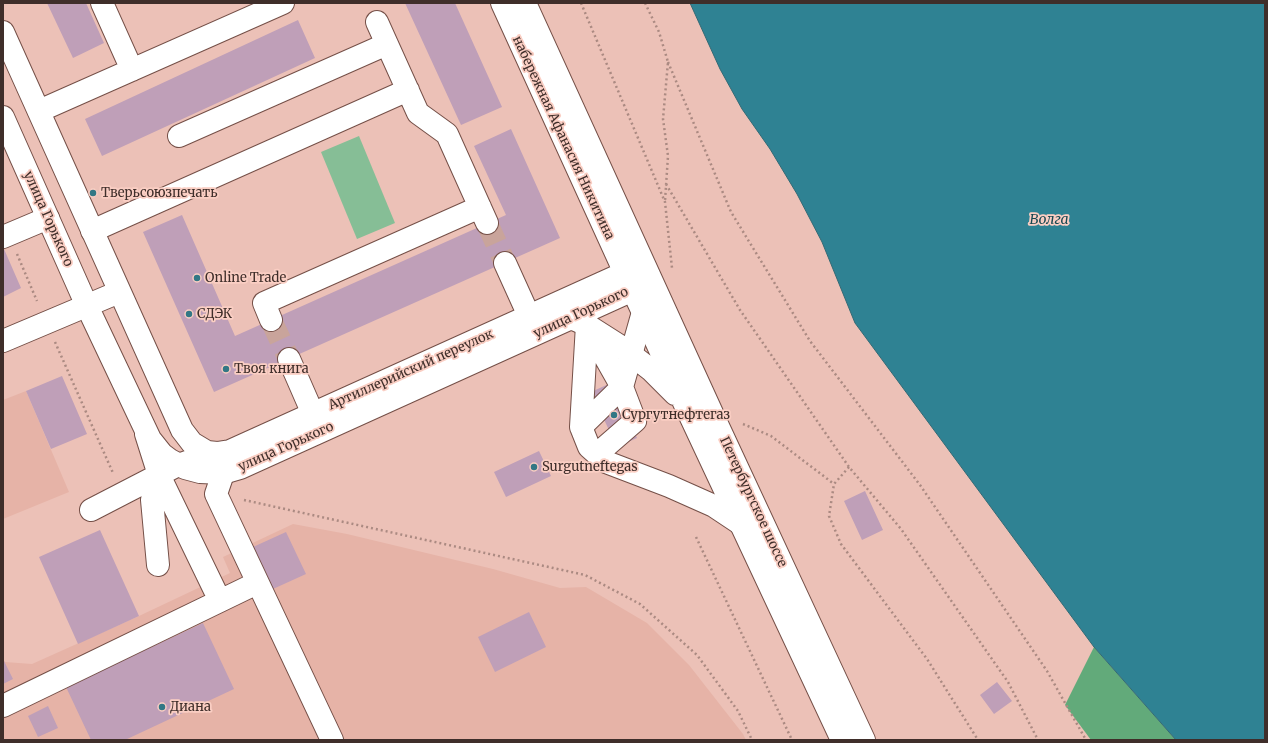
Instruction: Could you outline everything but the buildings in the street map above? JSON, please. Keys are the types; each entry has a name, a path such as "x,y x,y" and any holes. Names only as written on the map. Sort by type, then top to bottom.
{"main road":[{"path":"102,3 132,70"},
{"path":"39,112 284,3"},
{"name":"набережная Афанасия Никитина","path":"502,3 634,275"},
{"name":"набережная Афанасия Никитина","path":"525,3 634,275"},
{"path":"271,320 264,303 484,215 448,134 418,113 377,22"},
{"path":"3,32 182,430 192,444 202,450 221,452 223,473 216,494 332,740"},
{"path":"179,136 387,44"},
{"path":"92,231 408,90"},
{"name":"улица Горького","path":"3,118 145,431 162,454 178,465 200,472 223,473 247,465 579,322 634,275"},
{"path":"6,236 48,218"},
{"path":"505,263 529,316"},
{"name":"Петербургское шоссе","path":"634,275 643,312 842,740"},
{"name":"Петербургское шоссе","path":"634,275 864,740"},
{"name":"Артиллерийский переулок","path":"91,510 178,465 221,452 313,414 529,316 634,275"},
{"path":"3,341 119,292"},
{"path":"581,427 622,387 643,312"},
{"path":"579,322 609,338 631,354 660,379 686,407"},
{"path":"579,322 622,387 635,421 597,454"},
{"path":"579,322 581,427 589,447 606,462 669,486 714,506 741,524"},
{"path":"289,359 313,414"},
{"path":"145,431 159,475 220,601"},
{"path":"158,565 152,500 159,475"},
{"path":"3,706 257,583"}],"path":[{"path":"582,3 665,202"},
{"path":"645,3 659,32 668,62 731,212 810,341 920,485 1047,671 1086,740"},
{"path":"668,62 662,119 668,156 665,202 672,269"},
{"path":"666,184 740,310 848,467 900,529 1008,682 1038,740"},
{"path":"6,236 47,323 122,494"},
{"path":"742,424 771,436 834,484"},
{"path":"848,467 834,484 829,516 841,544 927,659 978,740"},
{"path":"216,494 585,575 640,604 697,655 738,711 752,740"},
{"path":"696,536 792,740"}],"shaded area":[{"path":"26,391 69,492 3,519 3,400"},
{"path":"293,524 347,534 493,569 560,588 586,587 647,623 689,665 743,734 746,740 3,740 3,659 5,662 32,664 139,616 230,573 223,557"}],"green space":[{"path":"359,136 395,223 357,239 321,152"},
{"path":"1094,647 1176,740 1091,740 1065,705"}],"water":[{"name":"Волга","path":"690,3 1265,3 1265,740 1176,740 1094,647 855,323 822,242 797,194 770,149 742,109 720,69"}],"tunnel":[{"path":"487,223 505,263"},
{"path":"271,320 289,359"}],"place":[{"name":"Тверьсоюзпечать","path":"93,193"},
{"name":"Online Trade","path":"197,278"},
{"name":"СДЭК","path":"189,314"},
{"name":"Твоя книга","path":"226,369"},
{"name":"Сургутнефтегаз","path":"614,415"},
{"name":"Surgutneftegas","path":"534,467"},
{"name":"Диана","path":"162,707"}]}
